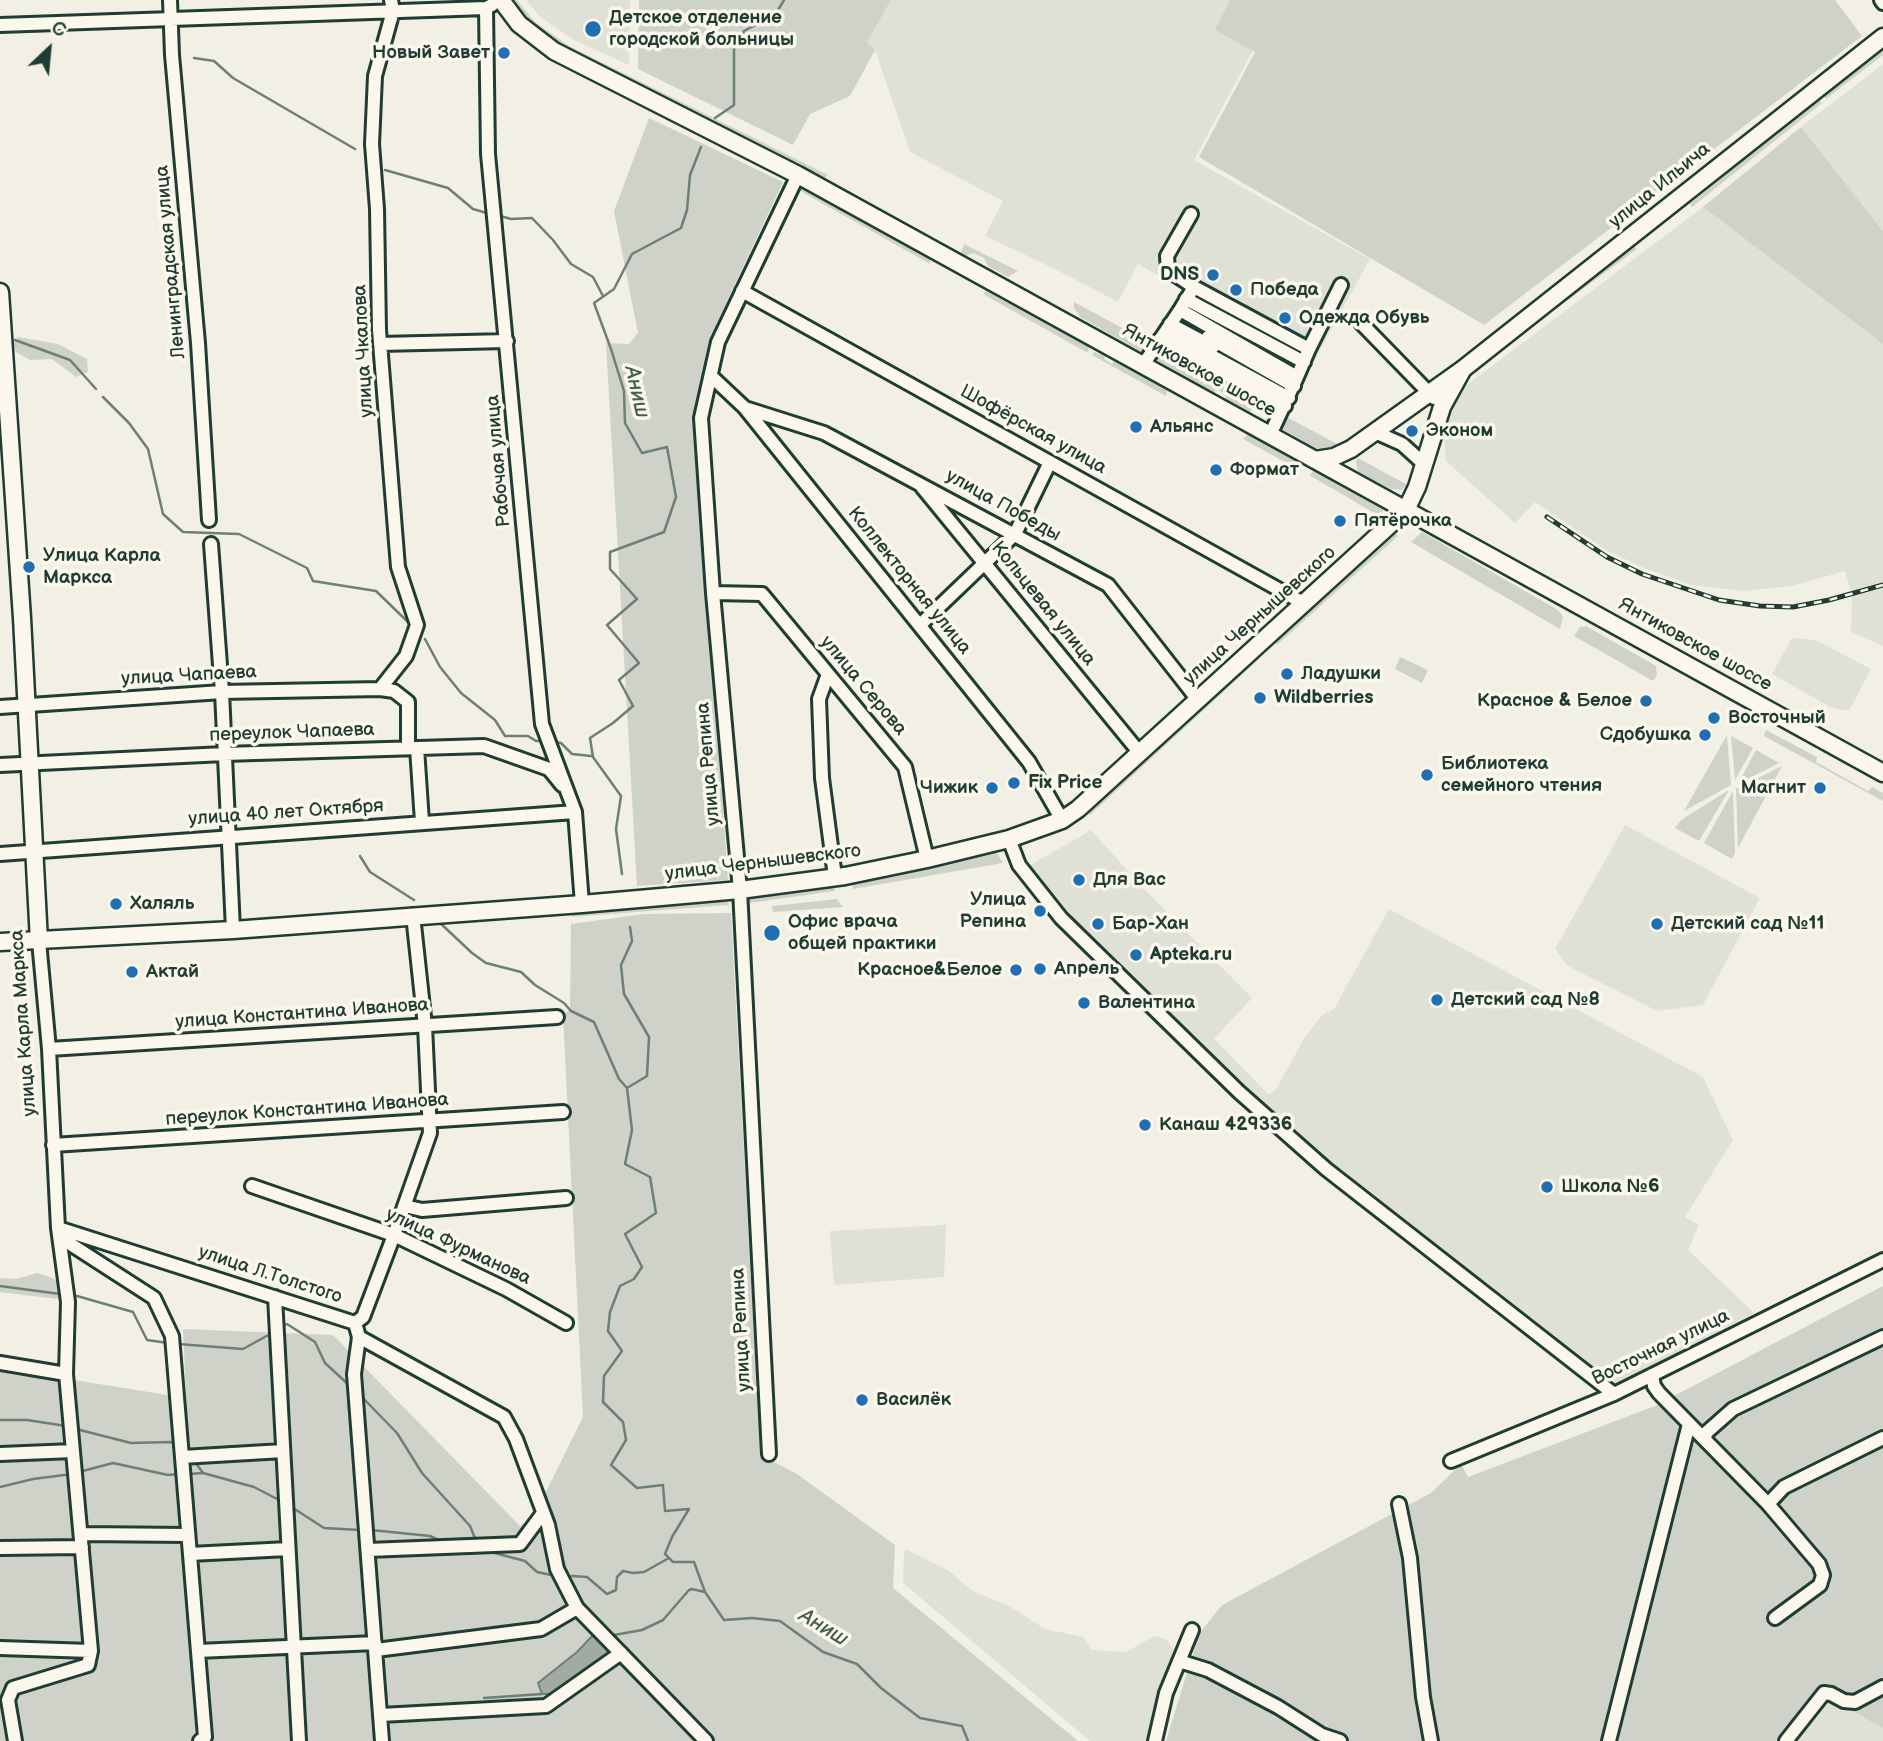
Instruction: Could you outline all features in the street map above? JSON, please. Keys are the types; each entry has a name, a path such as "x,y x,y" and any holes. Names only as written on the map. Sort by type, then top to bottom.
{"street":[{"name":"Ленинградская улица","path":"170,0 172,55 198,343 209,520"},
{"path":"0,25 172,19 392,6 486,8 500,0"},
{"name":"Янтиковское шоссе","path":"500,0 519,24 554,51 798,175 1883,773"},
{"name":"улица Чкалова","path":"380,689 406,656 417,625 398,567 380,344 377,209 372,144 375,76 392,6"},
{"name":"Рабочая улица","path":"486,8 488,154 542,724 575,812 582,904"},
{"name":"улица Ильича","path":"1315,460 1334,457 1351,449 1464,369 1883,37"},
{"name":"улица Репина","path":"769,1454 740,890 713,593 701,418 718,342 798,175"},
{"path":"1191,214 1167,256 1168,270 1252,318 1304,362"},
{"path":"1229,361 1252,318 1341,285"},
{"name":"Шофёрская улица","path":"742,291 1305,604"},
{"name":"улица Карла Маркса","path":"0,292 3,371 22,618 39,941 49,1049 60,1233 68,1302 66,1374 91,1651"},
{"path":"1229,361 1252,318"},
{"path":"1229,361 1252,318"},
{"path":"1229,361 1252,318"},
{"path":"1229,361 1252,318"},
{"path":"1229,361 1252,318"},
{"path":"1229,361 1252,318"},
{"path":"1229,361 1252,318"},
{"path":"1229,361 1252,318"},
{"path":"1229,361 1252,318"},
{"path":"1229,361 1252,318"},
{"path":"1361,323 1442,407"},
{"path":"380,344 507,341"},
{"path":"1143,365 1229,361 1304,362"},
{"path":"1229,361 1304,362"},
{"path":"1229,361 1270,435"},
{"name":"улица Ильича","path":"1406,510 1442,407 1464,369"},
{"name":"Коллекторная улица","path":"711,376 744,408 1029,762 1062,820"},
{"name":"улица Победы","path":"744,408 824,433 1108,585 1198,700"},
{"path":"1375,432 1399,442 1424,464"},
{"path":"1346,477 1351,449"},
{"path":"919,625 1014,534 1050,462"},
{"name":"Кольцевая улица","path":"917,481 1139,752"},
{"name":"улица Чернышевского","path":"0,943 233,930 740,890 835,877 928,859 1009,839 1062,820 1078,809 1406,510"},
{"path":"211,544 222,692 233,930"},
{"name":"улица Серова","path":"713,593 762,594 905,767 928,859"},
{"path":"828,674 819,699 821,765 835,877"},
{"path":"380,689 394,691 408,702 422,822"},
{"name":"улица Чапаева","path":"0,707 222,692 380,689"},
{"name":"переулок Чапаева","path":"0,765 224,754 484,746 549,769 569,794"},
{"name":"улица 40 лет Октября","path":"0,854 575,812"},
{"path":"1009,839 1019,865 1061,918 1239,1093 1326,1169 1614,1395"},
{"path":"355,1323 363,1317 430,1133 425,1026 412,915"},
{"name":"улица Константина Иванова","path":"49,1049 558,1017"},
{"name":"переулок Константина Иванова","path":"53,1145 563,1112"},
{"name":"улица Фурманова","path":"251,1186 394,1235 506,1289 566,1323"},
{"path":"405,1206 422,1210 566,1198"},
{"path":"60,1233 154,1298 172,1336 205,1737 200,1741"},
{"name":"улица Л.Толстого","path":"60,1233 355,1323 359,1337"},
{"name":"Восточная улица","path":"1451,1461 1614,1395 1883,1260"},
{"path":"275,1297 299,1741"},
{"path":"382,1741 355,1374 359,1337 504,1417 516,1438 543,1513 557,1569 577,1608 706,1741"},
{"path":"1704,1439 1707,1432 1718,1422 1748,1400 1883,1337"},
{"path":"0,1363 66,1374"},
{"path":"1652,1375 1654,1386 1659,1393 1768,1504 1819,1564 1823,1575 1820,1585 1775,1618"},
{"path":"1609,1741 1689,1424"},
{"path":"1768,1504 1784,1487 1883,1438"},
{"path":"0,1454 73,1451"},
{"path":"182,1457 283,1451"},
{"path":"1399,1504 1410,1558 1423,1697 1431,1741"},
{"path":"368,1550 520,1544 543,1513"},
{"path":"0,1548 188,1535"},
{"path":"190,1554 288,1549"},
{"path":"198,1650 376,1646 541,1629 577,1608"},
{"path":"1155,1741 1166,1693 1192,1630"},
{"path":"0,1648 91,1651 88,1665 13,1688 8,1700 15,1741"},
{"path":"381,1715 547,1706 621,1653"},
{"path":"1179,1661 1208,1670 1278,1707 1322,1735 1340,1741"},
{"path":"1786,1741 1824,1693 1844,1701 1856,1702 1883,1687"}],"shaded area":[{"path":"513,0 517,0 535,22 569,46 828,175 825,178 820,177 562,47 532,25"},
{"name":"Детское отделение городской больницы","path":"526,0 630,0 629,65 574,40 540,17"},
{"path":"639,0 891,0 867,42 875,50 850,96 810,114 793,145 638,69"},
{"path":"891,0 1230,0 1215,30 1253,50 1194,160 1370,259 1313,363 1138,264 1118,302 985,236 1003,201 910,152 875,50 866,42"},
{"path":"1230,0 1835,0 1862,36 1484,325 1199,157 1255,52 1215,30"},
{"path":"1883,50 1883,55 1826,99 1824,96"},
{"path":"1883,64 1883,231 1801,127"},
{"path":"1819,99 1822,103 1692,207 1690,204"},
{"path":"649,118 783,182 710,337 696,412 728,880 637,886 606,343 629,344 638,333 614,211"},
{"path":"1801,127 1883,231 1883,344 1703,207"},
{"path":"798,184 930,258 930,264 795,188"},
{"path":"1703,207 1883,344 1883,646 1851,632 1852,595 1845,571 1792,586 1743,591 1691,585 1608,551 1535,502 1515,523 1446,461 1444,434 1460,390"},
{"path":"964,244 1018,271 1008,277 988,266 984,258 973,253 966,256 961,253"},
{"path":"1633,246 1637,249 1534,325 1531,322"},
{"path":"986,291 1089,347 1088,353 983,294"},
{"path":"1074,302 1257,401 1250,412 1225,399 1226,394 1216,389 1214,393 1080,317 1074,308"},
{"path":"18,337 58,344 87,359 88,372 76,377 52,359 30,360 16,352 13,344"},
{"path":"1094,352 1105,356 1104,359 1112,364 1114,361 1167,390 1166,396 1092,355"},
{"path":"1283,415 1341,446 1331,453 1313,447 1277,426"},
{"path":"1248,434 1302,465 1301,471 1243,439"},
{"path":"1358,458 1408,485 1401,490 1391,489 1358,472"},
{"path":"1314,471 1383,510 1383,518 1309,475"},
{"path":"1394,531 1398,536 1277,645 1272,638"},
{"path":"1422,532 1558,610 1563,617 1560,629 1411,542"},
{"path":"1586,626 1656,666 1657,675 1653,681 1574,636 1580,627"},
{"path":"1792,638 1816,640 1871,669 1849,711 1832,708 1772,674"},
{"path":"1255,653 1259,659 1090,815 1084,809"},
{"path":"1400,657 1428,670 1422,683 1395,669"},
{"path":"1766,730 1817,757 1816,762 1868,791 1872,787 1883,793 1883,801 1764,736"},
{"path":"1727,735 1731,785 1684,811"},
{"path":"1731,736 1753,748 1735,780"},
{"path":"1756,750 1779,763 1738,784"},
{"path":"1782,766 1738,848 1736,789"},
{"path":"1729,790 1699,841 1675,828 1681,820"},
{"path":"1733,791 1735,853 1732,859 1704,843"},
{"name":"Детский сад №11","path":"1625,825 1760,898 1703,1005 1657,1011 1568,966 1555,949"},
{"path":"1091,830 1145,890 1252,998 1214,1039 1269,1095 1276,1089 1305,1037 1322,1015 1334,1009 1389,909 1703,1077 1733,1140 1685,1217 1699,1225 1688,1250 1754,1313 1614,1386 1332,1165 1252,1096 1092,942 1029,866"},
{"path":"995,850 1003,863 853,889 851,880"},
{"path":"833,883 835,891 742,904 744,896"},
{"path":"720,898 729,905 571,917 574,912"},
{"path":"837,899 843,907 773,912 772,906"},
{"path":"731,913 757,1392 763,1456 797,1474 895,1545 893,1588 1078,1741 0,1741 0,1368 186,1398 183,1329 333,1335 520,1526 535,1514 583,1417 563,1015 570,1009 571,924 644,914"},
{"path":"946,1225 944,1277 834,1285 830,1231"},
{"path":"37,1273 53,1278 60,1284 58,1299 0,1292 0,1278 16,1279"},
{"path":"1883,1286 1883,1728 1828,1698 1793,1741 1166,1741 1199,1634 1222,1605 1431,1493 1461,1464 1468,1477 1655,1406"},
{"path":"906,1549 949,1571 971,1590 1011,1607 1045,1629 1084,1637 1091,1650 1126,1652 1154,1636 1166,1639 1173,1649 1148,1741 1090,1741 903,1583"},
{"path":"595,1633 613,1651 555,1694 542,1694 538,1683 577,1652"},
{"path":"1828,1698 1883,1728 1883,1741 1793,1741"}],"waterway":[{"name":"Аниш","path":"715,118 734,105 734,49 744,31 775,15 784,0"},
{"path":"194,58 214,61 233,78 355,149"},
{"name":"Аниш","path":"622,874 616,829 621,796 593,757 590,738 633,706 619,680 639,663 607,625 637,599 610,569 610,552 664,532 676,497 667,447 642,453 625,423 624,391 594,303 614,289 632,254 681,228 687,210 690,175 701,147"},
{"path":"385,170 448,188 473,209 490,214"},
{"path":"497,215 511,219 532,218 571,264 593,277 603,296"},
{"path":"15,340 70,360 96,389"},
{"path":"103,397 129,423 148,449 163,514 183,532 239,534 307,568 313,581 376,591 408,622"},
{"path":"425,639 440,667 461,693 495,720 505,736 528,736 536,741 544,741"},
{"path":"554,742 561,743 572,754 591,756"},
{"path":"360,856 370,872 414,900"},
{"path":"438,921 486,963 521,972 571,1011 594,1022 619,1079 627,1088"},
{"name":"Аниш","path":"630,927 632,941 621,965 624,994 649,1037 647,1076 627,1088 632,1130 625,1164 650,1177 656,1213 625,1234 642,1267 634,1279 620,1286 610,1312 608,1331 622,1351 604,1376 603,1402 623,1422 626,1440 611,1465 637,1488 663,1485 665,1511 689,1509 665,1554 673,1562 694,1562 705,1592 724,1620 752,1618 780,1621 823,1652 857,1664 881,1688 920,1718 962,1726 968,1741"},
{"path":"0,1286 60,1294"},
{"path":"77,1296 133,1312 147,1340 168,1343"},
{"path":"281,1327 287,1324 315,1342 325,1363 350,1386"},
{"path":"178,1344 243,1349 272,1333"},
{"path":"360,1395 397,1433 422,1473 470,1526 477,1543"},
{"path":"0,1420 27,1420 66,1426"},
{"path":"76,1429 131,1443 175,1444"},
{"path":"195,1462 203,1473"},
{"path":"79,1472 113,1463 168,1475 178,1474"},
{"path":"188,1474 203,1473 254,1487 281,1501"},
{"path":"0,1487 72,1474"},
{"path":"290,1506 324,1528 361,1530"},
{"path":"371,1530 430,1536 443,1542"},
{"path":"487,1551 525,1561 537,1572 551,1575"},
{"path":"572,1576 587,1577 607,1594 616,1590 617,1577 623,1571 644,1572 669,1558"},
{"path":"614,1635 642,1630 663,1620 689,1590 705,1592"},
{"path":"484,1698 542,1694"}],"railway":[{"path":"1547,517 1607,557 1642,574 1719,600 1760,606 1793,607 1883,585"}],"place":[{"name":"Детское отделение городской больницы","path":"593,29"},
{"name":"Новый Завет","path":"504,53"},
{"name":"DNS","path":"1213,275"},
{"name":"Победа","path":"1236,290"},
{"name":"Одежда Обувь","path":"1285,318"},
{"name":"Альянс","path":"1136,427"},
{"name":"Эконом","path":"1412,431"},
{"name":"Формат","path":"1216,470"},
{"name":"Пятёрочка","path":"1340,521"},
{"name":"Улица Карла Маркса","path":"29,567"},
{"name":"Ладушки","path":"1287,674"},
{"name":"Wildberries","path":"1260,698"},
{"name":"Красное & Белое","path":"1646,701"},
{"name":"Восточный","path":"1714,718"},
{"name":"Сдобушка","path":"1705,735"},
{"name":"Библиотека семейного чтения","path":"1427,775"},
{"name":"Fix Price","path":"1014,783"},
{"name":"Чижик","path":"992,788"},
{"name":"Магнит","path":"1820,788"},
{"name":"Для Вас","path":"1079,880"},
{"name":"Халяль","path":"116,904"},
{"name":"Улица Репина","path":"1040,911"},
{"name":"Бар-Хан","path":"1098,924"},
{"name":"Детский сад №11","path":"1657,924"},
{"name":"Офис врача общей практики","path":"772,933"},
{"name":"Apteka.ru","path":"1136,955"},
{"name":"Апрель","path":"1040,969"},
{"name":"Красное&Белое","path":"1016,970"},
{"name":"Актай","path":"132,972"},
{"name":"Детский сад №8","path":"1437,1000"},
{"name":"Валентина","path":"1084,1003"},
{"name":"Канаш 429336","path":"1145,1125"},
{"name":"Школа №6","path":"1547,1187"},
{"name":"Василёк","path":"862,1400"}]}
